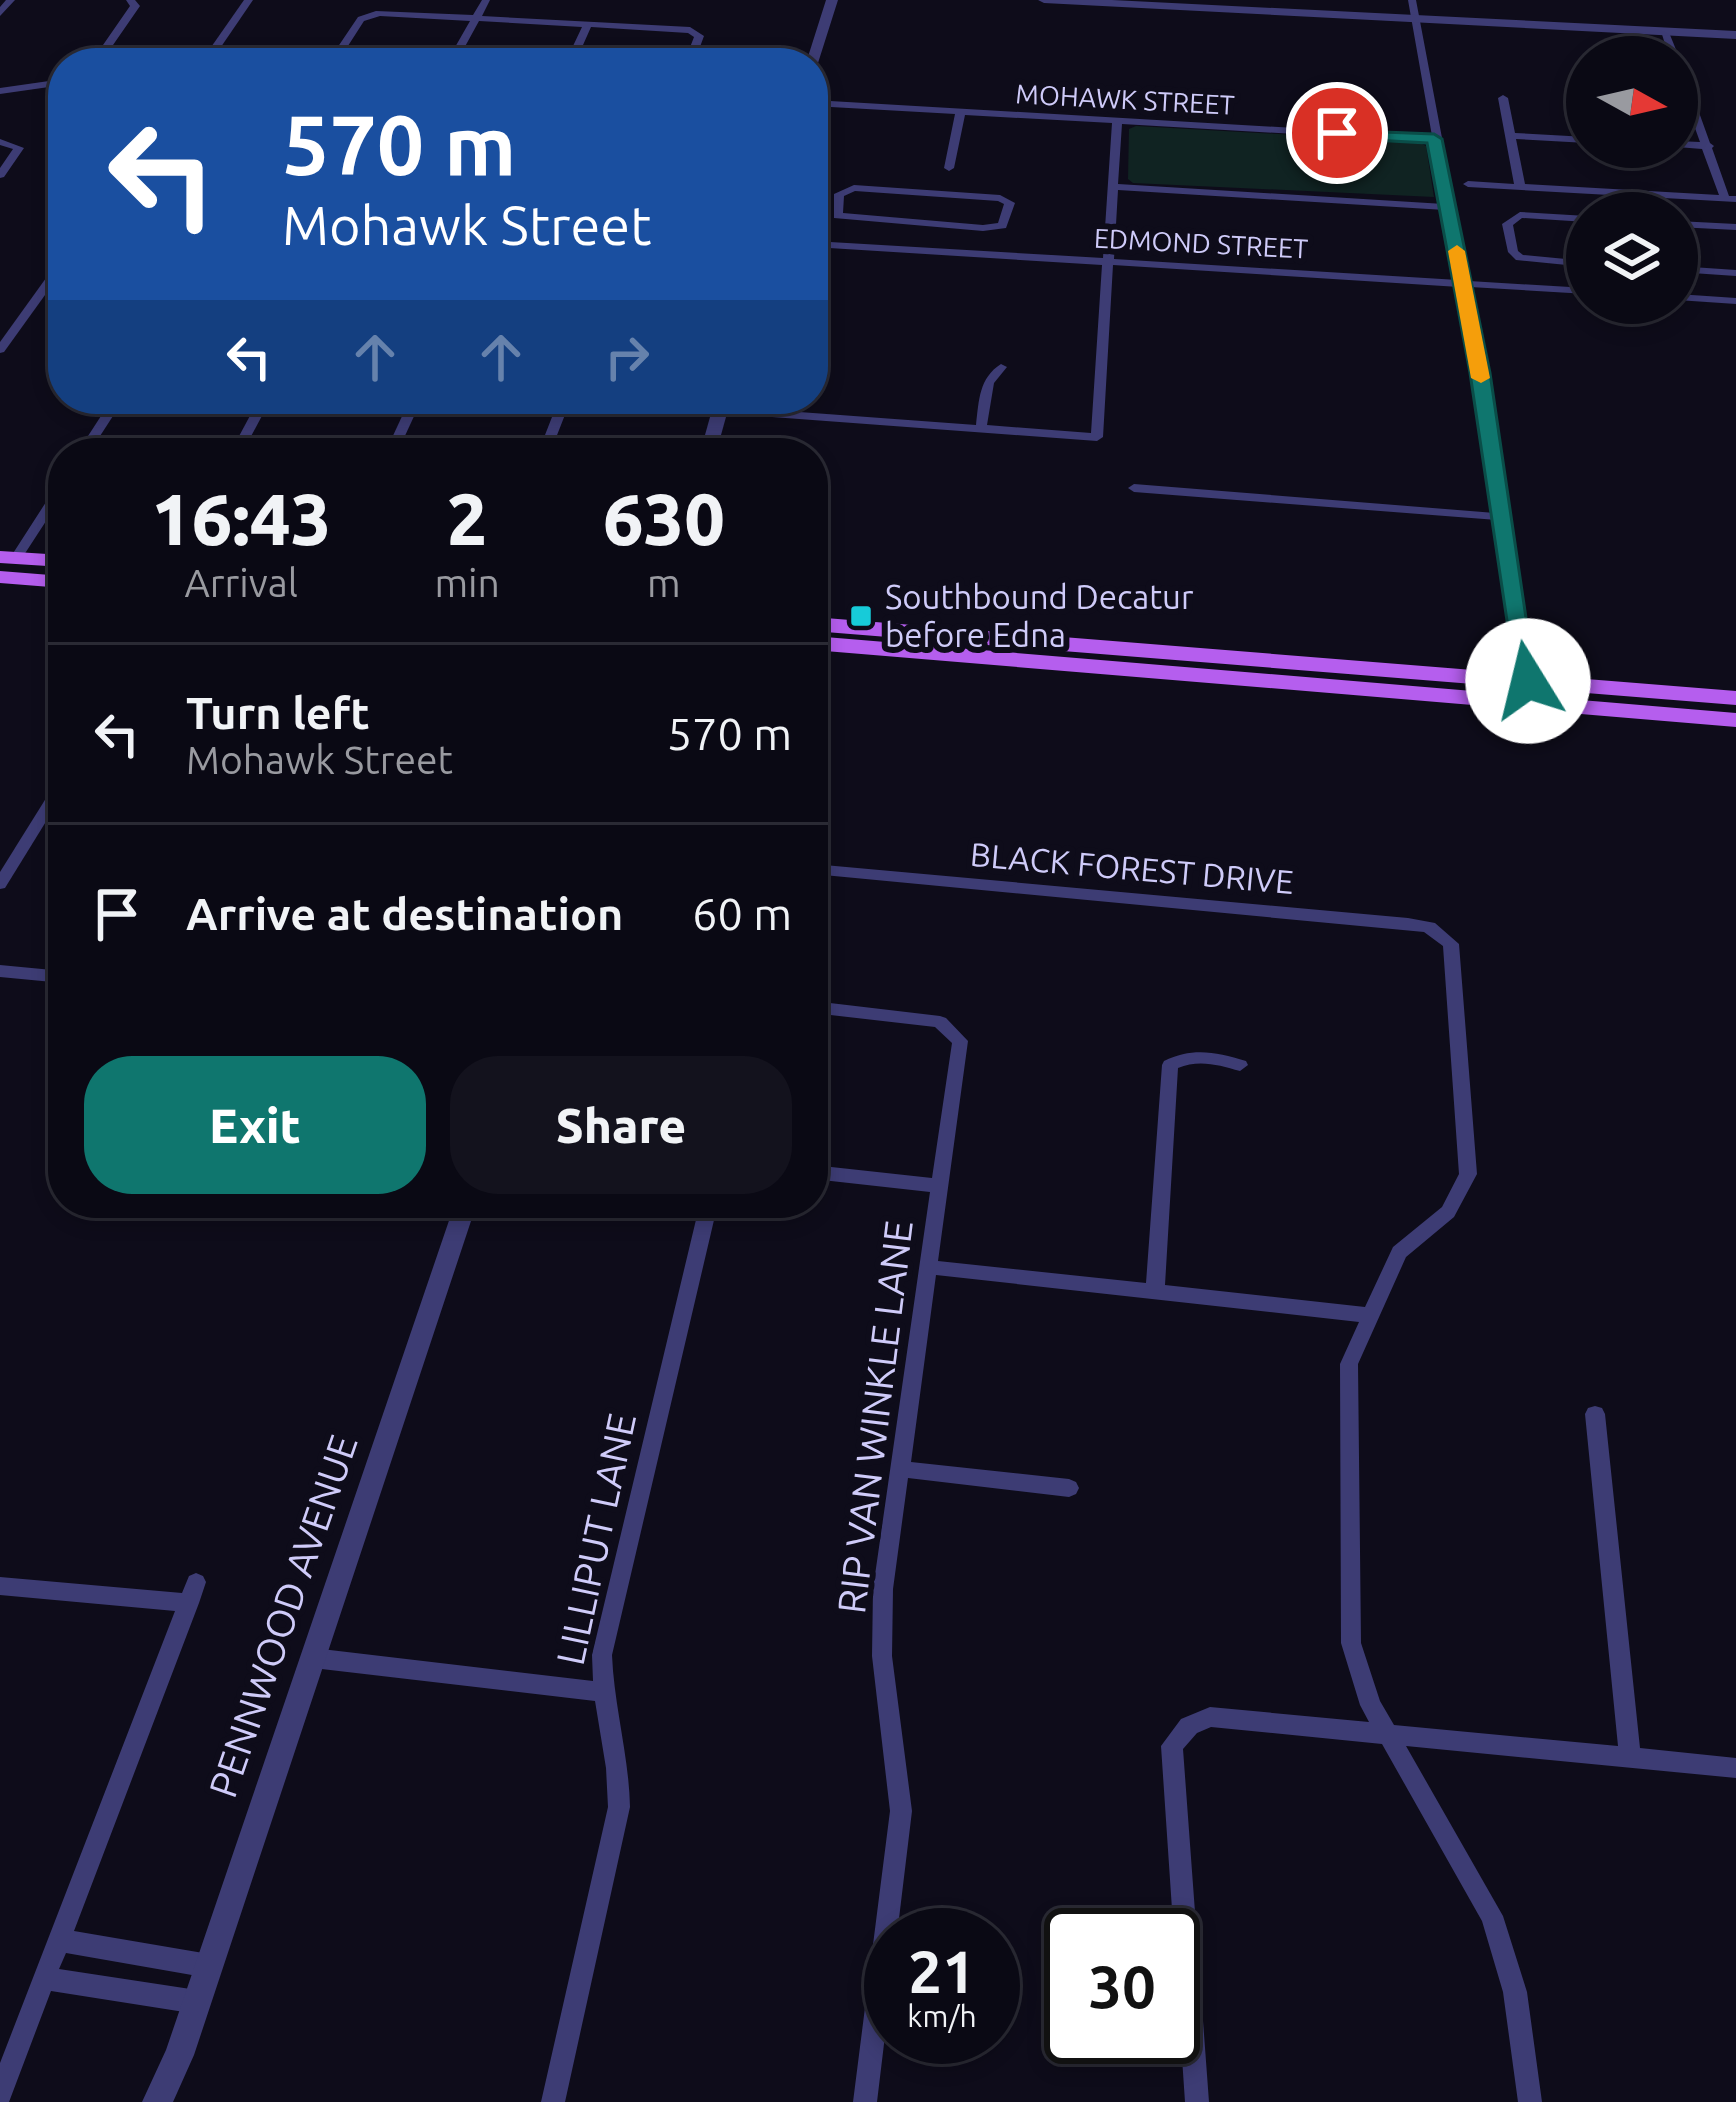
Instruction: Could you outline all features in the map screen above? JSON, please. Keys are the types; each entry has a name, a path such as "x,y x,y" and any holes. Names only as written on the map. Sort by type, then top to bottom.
{"main road":[{"path":"8,557 48,560"},
{"path":"0,577 48,581"},
{"path":"828,625 1226,656 1736,720"},
{"path":"925,653 952,646 1025,649 1039,640"},
{"path":"828,645 1060,665 1736,698"},
{"path":"1060,665 1094,655 1188,662 1226,656"}],"street":[{"path":"0,13 11,0"},
{"path":"215,48 249,0"},
{"path":"459,48 486,0"},
{"path":"817,48 832,0"},
{"path":"1044,0 1736,35"},
{"path":"1412,0 1529,691"},
{"path":"109,48 132,1"},
{"path":"342,48 361,19 371,14 696,32 692,48"},
{"path":"577,48 588,24"},
{"path":"1663,31 1665,36"},
{"path":"0,91 48,84"},
{"path":"1503,98 1520,186"},
{"name":"MOHAWK STREET","path":"828,104 1434,139"},
{"path":"949,168 961,111"},
{"path":"1468,184 1731,198 1698,118"},
{"path":"823,414 1097,436 1117,121"},
{"path":"1511,136 1566,139"},
{"path":"0,142 16,144 16,154 0,175"},
{"path":"1698,145 1709,146"},
{"path":"1113,187 1449,207"},
{"path":"854,188 993,196 1010,203 1002,226 911,223 838,216 839,194 854,188"},
{"path":"1566,218 1520,215 1508,224 1514,252 1520,258 1566,262"},
{"path":"903,250 911,223"},
{"path":"1698,225 1736,227"},
{"name":"EDMOND STREET","path":"828,245 1566,290"},
{"path":"1698,270 1736,273"},
{"path":"0,350 47,284"},
{"path":"1698,298 1736,301"},
{"path":"0,316 24,317"},
{"path":"981,428 988,382 1001,367"},
{"path":"1134,488 1501,518"},
{"path":"8,557 48,505"},
{"path":"0,884 48,806"},
{"name":"BLACK FOREST DRIVE","path":"828,870 1408,923 1443,934 1451,944 1468,1174 1448,1212 1399,1252 1367,1315"},
{"path":"0,971 48,975"},
{"name":"RIP VAN WINKLE LANE","path":"828,1009 920,1018 953,1028 960,1041 883,1589 882,1656 901,1811 865,2102"},
{"path":"1155,1292 1170,1065 1203,1056 1240,1065"},
{"path":"828,1174 941,1186"},
{"name":"PENNWOOD AVENUE","path":"157,2102 179,2055 461,1218"},
{"name":"LILLIPUT LANE","path":"553,2102 619,1807 620,1762 601,1692 602,1655 705,1218"},
{"path":"929,1267 1367,1315 1349,1364 1351,1643 1371,1706 1492,1916 1515,1992 1530,2102"},
{"path":"1594,1414 1630,1757"},
{"path":"900,1469 1069,1488"},
{"path":"0,1586 192,1592 0,2094"},
{"path":"313,1658 601,1692"},
{"path":"1197,2102 1172,1746 1189,1726 1210,1717 1736,1768"},
{"path":"59,1940 209,1966"},
{"path":"44,1978 197,2002"},
{"name":"PENNWOOD AVENUE","path":"170,2102 179,2055"}],"green space":[{"path":"1129,129 1418,142 1426,146 1434,197 1133,183 1128,179"}],"slow traffic":[{"path":"1457,251 1481,378"}],"place":[{"name":"Southbound Decatur before Edna","path":"861,616"}],"route":[{"path":"1337,133 1434,139 1480,373 1528,681"}]}
